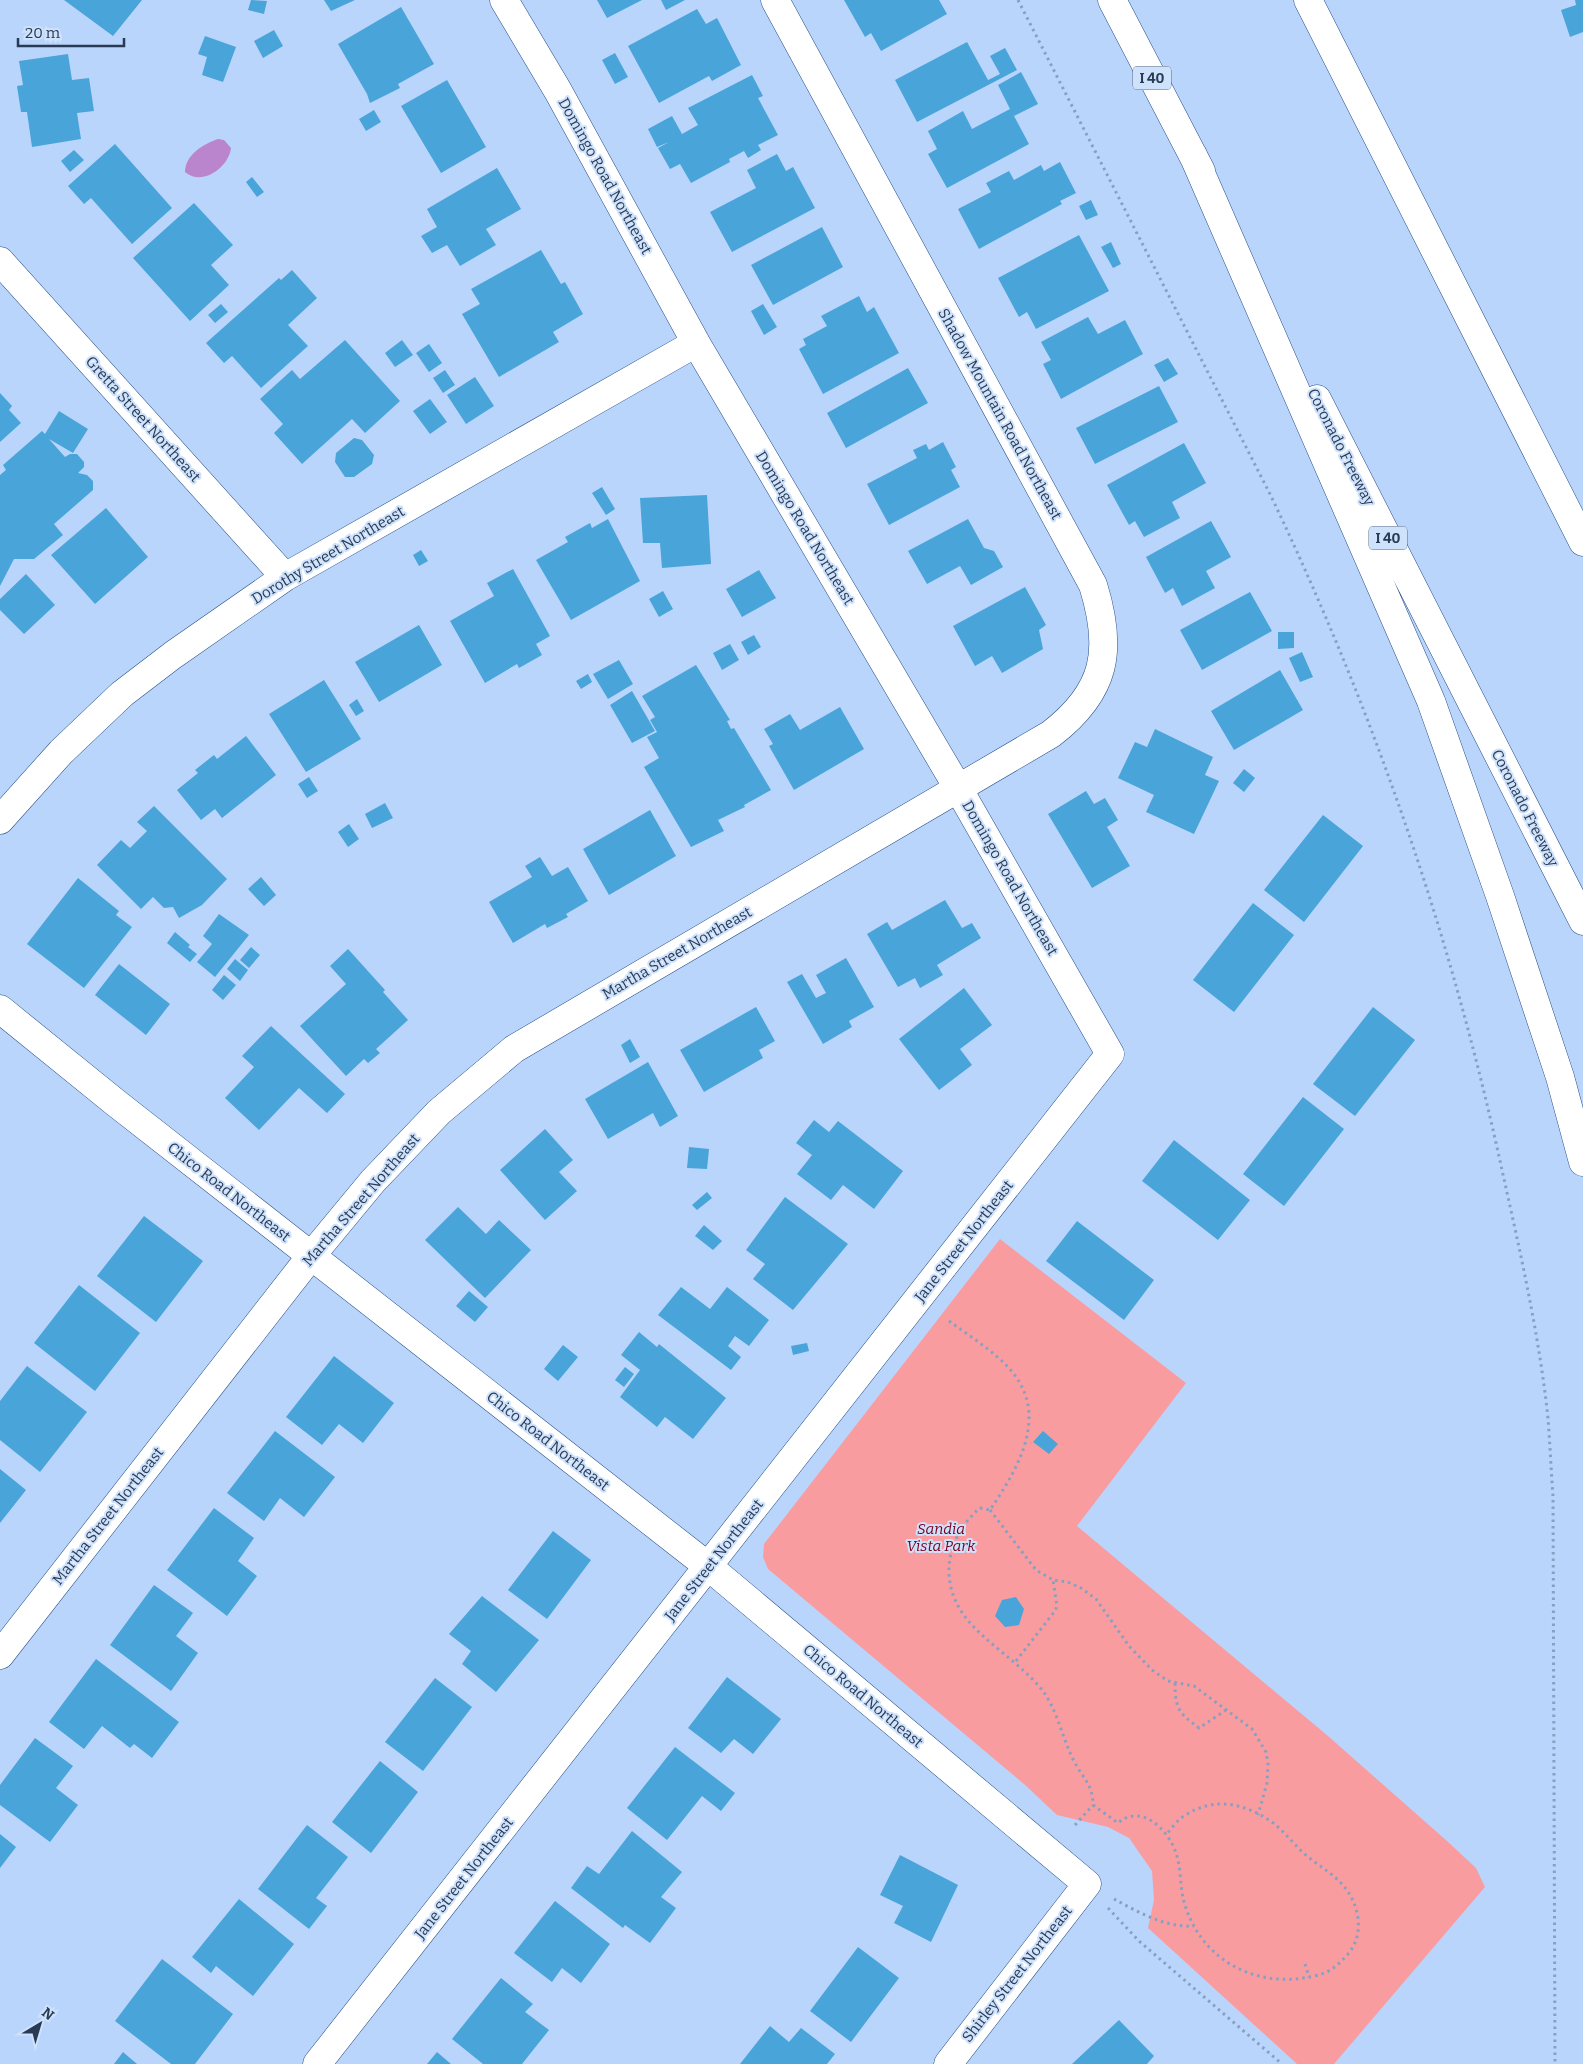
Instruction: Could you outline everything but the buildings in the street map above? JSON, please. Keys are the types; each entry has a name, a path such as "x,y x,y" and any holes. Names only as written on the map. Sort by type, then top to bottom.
{"main road":[{"name":"Domingo Road Northeast","path":"504,0 558,92 696,343 958,788 1110,1054"},
{"name":"Shadow Mountain Road Northeast","path":"775,0 1093,585 1102,615 1105,634 1100,669 1093,688 1082,706 1051,734 958,788"},
{"name":"Coronado Freeway","path":"1112,0 1193,155 1583,921"},
{"path":"1308,0 1583,542"},
{"path":"1193,155 1431,701 1500,896 1547,1039 1583,1162"},
{"name":"Gretta Street Northeast","path":"0,261 285,578"},
{"name":"Dorothy Street Northeast","path":"0,820 61,752 122,694 173,654 285,578 696,343"},
{"path":"1547,470 1583,530"},
{"name":"Martha Street Northeast","path":"0,1655 311,1256 397,1154 439,1112 514,1049 958,788"},
{"name":"Chico Road Northeast","path":"0,1009 311,1256 709,1567 1087,1884"},
{"name":"Jane Street Northeast","path":"317,2064 1110,1054"},
{"name":"Shirley Street Northeast","path":"948,2064 1087,1884"}],"path":[{"path":"1018,0 1271,496 1307,573 1358,691 1433,902 1460,995 1489,1108 1514,1221 1538,1347 1548,1418 1553,1506 1555,2064"},
{"path":"949,1321 1004,1363 1018,1382 1031,1411 1023,1448 1005,1488 990,1510"},
{"path":"1075,1825 1093,1805 1093,1790 1082,1777 1073,1759 1049,1700 1016,1661 973,1625 963,1613 950,1581 949,1554 965,1520 980,1508 990,1510 1036,1570 1053,1580 1074,1585 1096,1599 1141,1660 1168,1681 1194,1686 1252,1729 1266,1752 1269,1774 1258,1814"},
{"path":"1016,1661 1055,1611 1057,1606 1053,1580"},
{"path":"1175,1683 1175,1700 1180,1713 1199,1728 1226,1710"},
{"path":"1093,1805 1118,1823 1125,1816 1137,1814 1153,1821 1166,1835 1176,1852 1183,1898 1194,1926 1215,1953 1234,1967 1253,1976 1297,1979 1309,1977 1336,1968 1358,1938 1359,1924 1355,1906 1342,1884 1307,1856 1272,1823 1258,1814 1242,1806 1213,1804 1183,1816 1166,1835"},
{"path":"1087,1884 1124,1904 1163,1921 1180,1927 1194,1926"},
{"path":"1087,1884 1139,1942 1282,2064"},
{"path":"1304,1964 1309,1977"}],"green space":[{"name":"Sandia Vista Park","path":"1000,1239 1186,1383 1077,1526 1328,1736 1447,1841 1476,1868 1485,1887 1334,2064 1297,2064 1148,1928 1154,1900 1152,1871 1129,1838 1108,1827 1057,1815 1024,1784 768,1569 763,1557 764,1544"}],"shaded area":[{"path":"218,139 224,140 231,148 229,155 220,168 214,173 199,177 185,172 191,155"}]}
